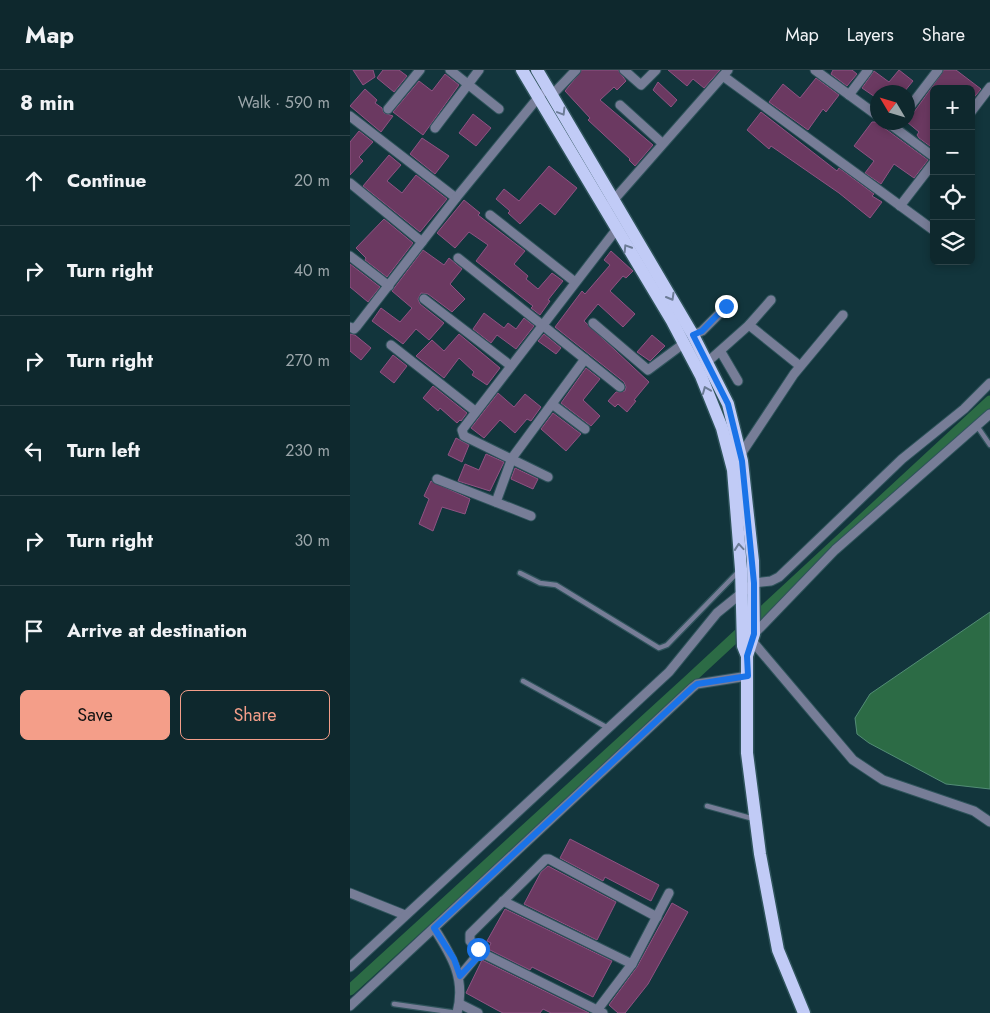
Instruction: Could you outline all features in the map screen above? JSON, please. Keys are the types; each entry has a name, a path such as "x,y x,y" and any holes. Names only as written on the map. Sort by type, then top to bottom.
{"main road":[{"path":"522,70 672,321 683,344 703,366 728,404 741,569 742,614 751,635"},
{"path":"537,70 615,199 693,335 703,366"},
{"path":"731,439 741,454 754,583 751,635 747,656 747,752 755,820 778,950 804,1013"}],"street":[{"path":"388,109 420,70"},
{"path":"450,70 499,109"},
{"path":"435,128 479,70"},
{"path":"350,327 354,329 357,326 456,198 539,97 550,91 576,70"},
{"path":"624,70 641,84 656,70"},
{"path":"815,70 870,110"},
{"path":"849,95 868,70"},
{"path":"915,100 938,70"},
{"path":"605,211 662,143 726,73 930,228"},
{"path":"975,107 990,88"},
{"path":"620,105 662,143"},
{"path":"350,116 456,198"},
{"path":"900,130 930,154"},
{"path":"900,206 930,167"},
{"path":"350,183 422,242"},
{"path":"490,215 575,282"},
{"path":"548,477 462,433 475,411 616,230"},
{"path":"350,256 389,286"},
{"path":"458,258 620,387"},
{"path":"424,299 511,366"},
{"path":"703,366 721,352 749,325 770,300"},
{"path":"693,335 702,331 726,306"},
{"path":"741,454 800,366 843,315"},
{"path":"593,323 648,370 683,344"},
{"path":"749,325 800,366"},
{"path":"391,344 475,411"},
{"path":"721,352 738,381"},
{"path":"496,502 512,458 585,359"},
{"path":"350,967 669,672 711,619 754,583 771,581 778,577 902,459 964,409 990,383"},
{"path":"552,404 585,429"},
{"path":"990,414 835,550 751,635 853,760 882,780 974,811 990,822"},
{"path":"437,479 531,516"},
{"path":"350,1006 692,688 697,684 748,676"},
{"path":"657,917 549,859 542,862 470,934 470,941 480,952 601,1011 632,964 657,917 669,892"},
{"path":"350,893 405,915"},
{"path":"503,901 632,964"},
{"path":"434,928 454,959 460,976 458,1010 478,1013"},
{"path":"460,976 478,957 480,952"}],"lane":[{"path":"977,426 990,444"},
{"path":"520,573 540,583 556,584 659,648 663,648 741,569"},
{"path":"523,681 608,728"},
{"path":"707,806 755,820"},
{"path":"394,1004 458,1010"}],"shaded area":[{"path":"990,612 990,789 946,784 869,743 857,734 855,718 870,694"}],"building":[{"path":"353,70 373,70 375,77 363,85"},
{"path":"383,70 399,70 407,76 394,92 377,78"},
{"path":"582,70 618,70 626,81 617,90 614,87 600,100 653,145 635,166 630,159 588,120 590,118 565,91"},
{"path":"668,70 720,70 704,88 693,79 687,86"},
{"path":"833,70 852,70 857,74 847,86 831,74"},
{"path":"899,70 913,81 910,85 870,85 870,94 862,88 874,71 889,82"},
{"path":"944,70 956,70 981,89 975,96 975,85 933,85"},
{"path":"445,74 459,85 423,135 393,112 419,81 432,91"},
{"path":"816,78 839,95 826,112 823,109 808,130 769,102 783,84 800,98"},
{"path":"658,82 677,100 671,107 653,90"},
{"path":"365,89 377,100 375,103 382,108 384,113 393,116 381,132 350,106"},
{"path":"930,90 930,146 917,135 919,132 915,129 915,111"},
{"path":"761,112 837,171 839,168 874,194 872,196 882,202 870,218 839,193 771,146 769,149 747,130"},
{"path":"473,114 491,128 476,146 459,133"},
{"path":"870,125 870,130 887,130 928,160 914,178 894,164 881,184 865,173 874,161 854,146"},
{"path":"359,131 373,142 359,157 363,161 350,175 350,142"},
{"path":"422,138 449,156 435,174 410,154"},
{"path":"389,155 401,165 387,181 402,193 416,175 447,199 420,232 363,186"},
{"path":"549,166 577,188 555,215 540,203 520,224 508,213 510,211 496,199 504,189 519,201"},
{"path":"464,200 480,213 478,215 525,251 514,264 528,276 526,279 538,289 552,273 563,281 548,300 550,301 540,315 531,308 533,306 476,261 488,245 469,232 455,248 437,233"},
{"path":"384,219 413,243 387,277 365,260 366,258 356,248"},
{"path":"423,250 444,265 449,258 462,269 450,284 465,299 452,312 428,294 421,293 418,299 420,304 444,323 429,340 416,329 403,344 372,321 381,308 400,322 412,308 392,291"},
{"path":"611,251 633,271 626,278 623,276 610,291 635,314 623,327 598,304 584,321 649,382 627,412 618,404 615,407 608,401 616,392 625,391 624,382 555,327 582,291 585,294 610,265 604,260"},
{"path":"350,264 380,287 368,302 350,287"},
{"path":"484,313 504,328 508,323 516,329 524,318 534,326 516,349 497,335 491,343 473,329"},
{"path":"350,334 355,335 371,348 361,360 350,351"},
{"path":"459,334 500,368 487,385 472,375 474,372 459,358 444,378 416,356 432,340 444,351"},
{"path":"544,334 561,348 556,354 538,341"},
{"path":"652,335 665,346 650,361 637,352"},
{"path":"393,355 407,366 394,383 380,372"},
{"path":"586,368 600,379 583,400 600,416 591,426 561,403"},
{"path":"433,386 467,413 461,421 457,423 440,408 438,411 423,398"},
{"path":"498,393 514,407 525,394 541,407 531,421 527,419 515,433 500,420 484,438 471,428"},
{"path":"553,413 581,434 566,451 541,429"},
{"path":"456,438 469,445 462,462 448,455"},
{"path":"486,454 504,462 490,491 458,481 465,464 479,470"},
{"path":"515,468 538,479 533,489 511,479"},
{"path":"431,481 470,499 465,514 442,507 433,531 419,524 429,499 424,496"},
{"path":"570,839 659,885 651,901 605,877 603,881 560,858"},
{"path":"548,866 616,902 597,940 524,904 541,872"},
{"path":"672,903 688,912 648,984 625,1013 618,1013 609,1005 637,967"},
{"path":"505,909 612,961 593,997 532,967 530,970 488,949 491,943 487,941"},
{"path":"482,960 589,1013 551,1013 543,1009 540,1013 503,1013 466,993"}],"waterway":[{"path":"350,990 990,401"}],"route":[{"path":"478,949 480,952 478,957 460,976 454,959 434,928 692,688 697,684 748,676 747,656 754,634 754,583 741,454 728,404 693,335 702,331 726,306"}]}
